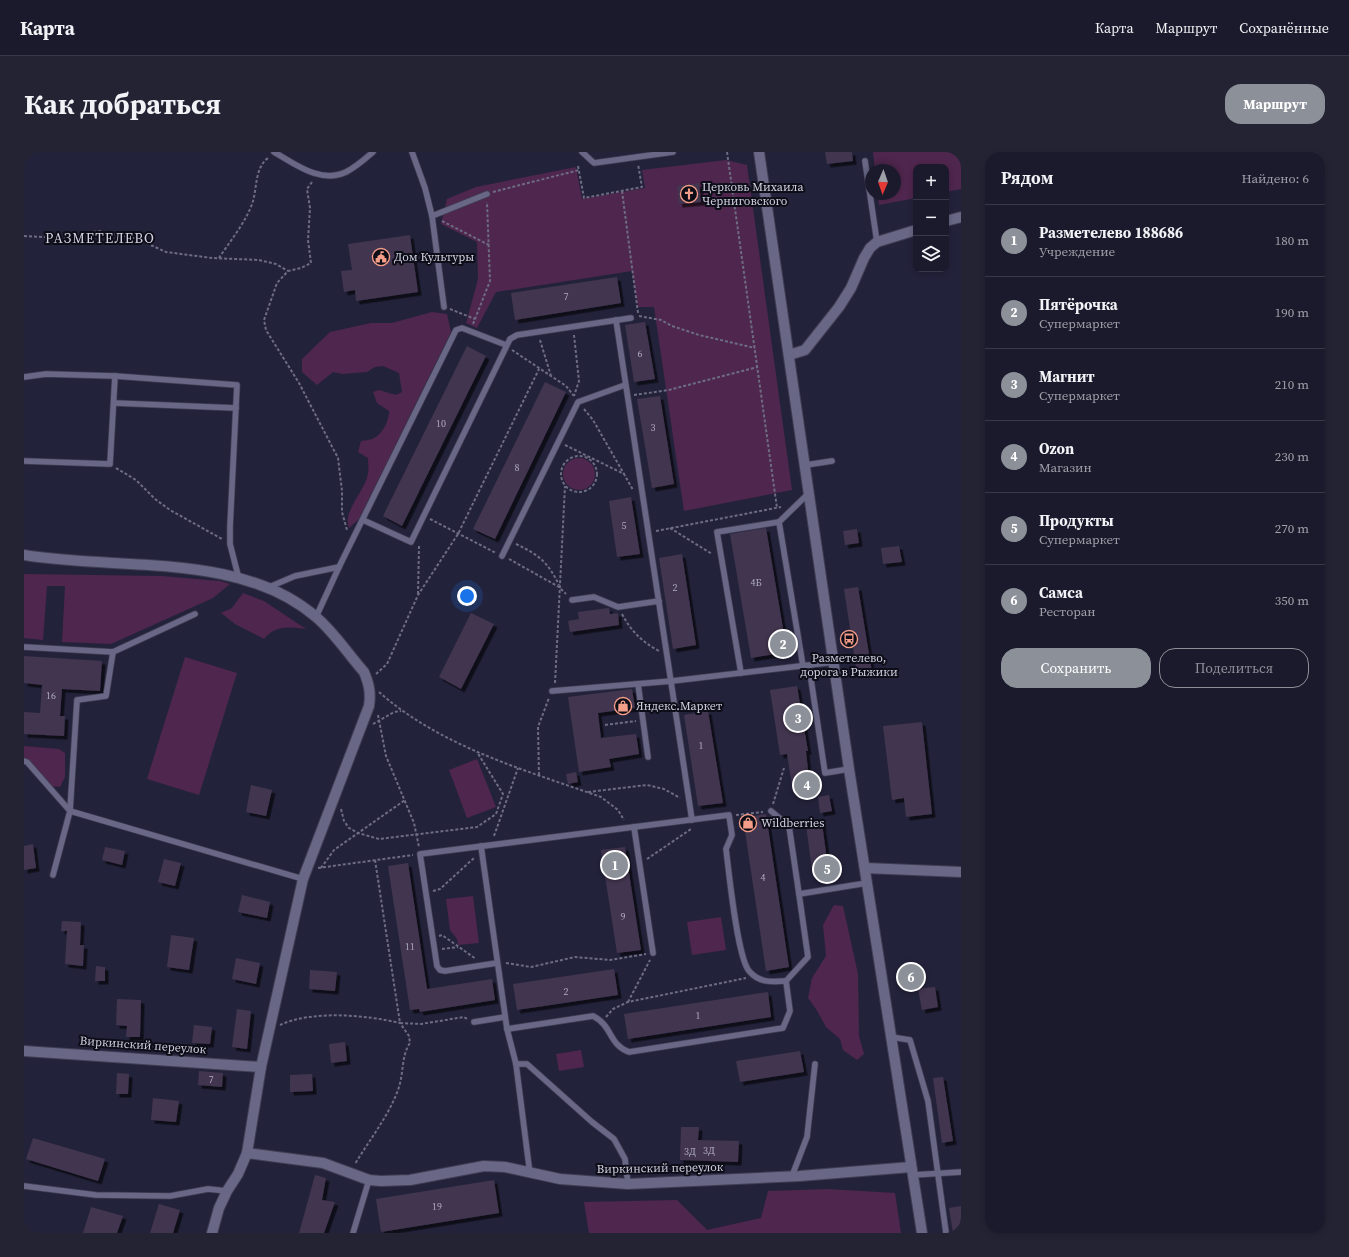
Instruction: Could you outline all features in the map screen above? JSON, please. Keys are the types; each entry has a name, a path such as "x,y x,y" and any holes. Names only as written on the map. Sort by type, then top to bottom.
{"street":[{"path":"759,152 867,884 922,1233"},
{"path":"949,220 961,217"},
{"path":"789,355 806,350 839,307 851,288 870,248 877,242 913,231"},
{"path":"24,555 203,570 239,578 267,588 299,604 316,617 364,672 368,682 371,694 369,706 305,874 261,1067 247,1153 238,1174 227,1191 219,1208 212,1233"},
{"path":"865,868 961,872"},
{"name":"Виркинский переулок","path":"24,1051 261,1067"},
{"name":"Виркинский переулок","path":"247,1153 323,1163 370,1180 410,1180 484,1166 505,1167 530,1174 560,1179 628,1184 912,1171"}],"lane":[{"path":"275,152 309,172 319,175 345,172 374,152"},
{"path":"412,152 425,188 432,216 444,307"},
{"path":"582,152 594,164 673,152"},
{"path":"865,161 877,242"},
{"path":"432,216 487,194"},
{"path":"363,520 411,542 510,339 517,335 631,318"},
{"path":"616,320 690,804 695,819"},
{"path":"316,617 338,567 363,520 456,330 462,328 506,345"},
{"path":"24,377 46,374 115,376 238,385 230,544 239,578"},
{"path":"24,461 110,464 115,376"},
{"path":"502,556 578,402 625,385"},
{"path":"114,402 236,408"},
{"path":"806,465 832,461"},
{"path":"741,673 717,532 779,522 810,492"},
{"path":"779,522 825,773 850,769"},
{"path":"267,588 295,576 338,567"},
{"path":"572,600 594,597 618,607 659,600"},
{"path":"24,647 113,652 195,614"},
{"path":"53,875 70,811 77,700 106,696 113,652"},
{"path":"552,691 672,681 835,662"},
{"path":"638,684 648,757"},
{"path":"24,761 27,762 70,811 305,874"},
{"path":"497,963 445,971 440,970 435,950 420,854 729,815 732,835 726,849 742,952 749,970 764,982 786,981 808,957 788,826 771,811"},
{"path":"631,827 639,862 653,953"},
{"path":"481,846 505,1017 516,1064 530,1174"},
{"path":"799,894 867,884"},
{"path":"507,1029 593,1016 602,1020 619,1048 629,1052 784,1028 790,1011 786,981"},
{"path":"474,1022 505,1017"},
{"path":"891,1037 910,1040 928,1101 946,1233"},
{"path":"516,1064 527,1064 592,1122 614,1139 625,1159 628,1184"},
{"path":"792,1176 807,1137 815,1064"},
{"path":"912,1171 938,1173 961,1172"},
{"path":"353,1233 370,1180"},
{"path":"24,1186 96,1195 170,1196 208,1189 227,1191"}],"path":[{"path":"218,258 252,203 256,180 262,164 275,152"},
{"path":"649,532 777,508 733,186 727,152"},
{"path":"578,166 584,198 642,187 636,157"},
{"path":"470,331 490,282 487,194 510,186 579,170"},
{"path":"319,175 309,184 308,189 310,208 308,240 311,263 301,268 288,271 277,283 264,320 266,330 299,383 338,458 342,491 342,512 352,540"},
{"path":"716,189 733,186"},
{"path":"622,191 638,316 662,320 672,326 755,348"},
{"path":"432,216 489,245"},
{"path":"24,236 65,238 98,231 135,238 166,252 218,258 259,260 276,264 288,271"},
{"path":"444,307 475,319"},
{"path":"573,326 579,382 574,397"},
{"path":"536,332 545,352 551,376"},
{"path":"627,396 669,390 758,367"},
{"path":"539,369 458,534 418,595 387,664 368,682 401,711 477,751 518,768 601,797 618,810 631,827"},
{"path":"558,441 624,474 632,489 643,498"},
{"path":"539,775 538,728 556,680 564,486 560,474 564,462 576,456 588,457 596,468 596,480 593,486 582,492 576,492 564,486"},
{"path":"110,464 136,480 155,499 170,510 208,530 230,544"},
{"path":"670,528 722,560"},
{"path":"414,535 419,541 418,595"},
{"path":"509,541 535,554 547,564 559,586"},
{"path":"618,607 630,629 648,645 668,657"},
{"path":"371,726 394,712 401,711"},
{"path":"377,714 386,756 418,834 419,844"},
{"path":"605,725 643,720"},
{"path":"341,802 344,821 349,828 358,833 380,839 477,827 496,814 501,804 503,794 502,789 477,751"},
{"path":"492,845 504,805 518,768"},
{"path":"729,815 771,811 784,768"},
{"path":"586,792 647,785 664,789 690,804"},
{"path":"321,868 334,850 405,800"},
{"path":"639,862 648,859 697,824 695,819"},
{"path":"426,892 440,889 474,858 481,846"},
{"path":"305,874 321,868 420,854"},
{"path":"349,1173 378,1132 399,1089 405,1050 410,1043 409,1036 400,1023 375,860"},
{"path":"433,936 442,935 485,965"},
{"path":"435,950 459,947"},
{"path":"628,1002 653,953"},
{"path":"497,963 531,967 575,957 610,960 653,953"},
{"path":"602,1020 613,1010 628,1002 741,980 754,974"},
{"path":"270,1029 291,1020 309,1016 378,1018 400,1023 421,1024 464,1017 474,1022"}],"shaded area":[{"path":"873,152 961,152 961,189 949,191 949,164 913,164 913,199 879,205 879,200 901,200 901,164 874,164"},
{"path":"726,160 747,165 792,490 684,511 654,307 638,307 632,271 496,292 477,328 466,323 478,279 477,242 441,224 447,199 476,187 576,167 582,199 645,188 642,170"},
{"path":"432,312 447,314 451,332 359,519 349,528 348,522 351,508 366,481 368,472 368,458 358,452 361,441 373,439 377,436 385,426 389,415 389,411 377,403 373,392 379,390 396,395 402,392 399,373 383,366 375,367 367,372 342,374 333,372 317,385 302,372 302,359 330,332 371,323 392,323"},
{"path":"579,458 585,459 592,465 595,474 594,480 588,487 579,490 573,489 566,483 563,474 564,468 570,461"},
{"path":"24,574 161,576 220,581 230,584 213,598 111,644 62,642 65,586 47,586 43,640 24,638"},
{"path":"243,593 264,601 306,629 278,629 273,631 264,639 235,624 221,613 232,608"},
{"path":"185,657 237,673 199,795 147,779"},
{"path":"24,746 59,749 65,753 65,777 60,787 50,786 24,759"},
{"path":"477,759 496,807 467,818 449,770"},
{"path":"473,896 479,943 458,945 457,939 450,930 446,899"},
{"path":"834,905 843,906 858,974 859,1036 864,1054 857,1060 843,1050 840,1039 826,1027 808,998 812,978 826,956 823,925"},
{"path":"721,917 726,950 692,955 687,922"},
{"path":"581,1050 584,1067 559,1071 556,1054"},
{"path":"828,1189 895,1193 901,1233 589,1233 584,1202 677,1200 707,1230 761,1218 768,1191"}],"building":[{"path":"825,152 852,152 853,161 827,164"},
{"name":"Церковь Михаила Черниговского","path":"699,183 701,202 679,204 677,186"},
{"name":"Дом Культуры","path":"410,235 418,292 356,301 355,290 344,292 341,271 352,270 348,244"},
{"path":"617,277 621,303 515,320 511,293"},
{"path":"645,322 655,379 634,382 625,325"},
{"path":"467,346 486,356 402,526 383,516"},
{"path":"545,382 566,392 495,539 473,529"},
{"path":"660,396 674,484 652,488 637,399"},
{"path":"631,497 640,554 617,557 609,501"},
{"path":"766,528 787,652 751,658 730,534"},
{"path":"857,529 859,543 845,545 843,531"},
{"path":"899,546 902,562 883,564 881,548"},
{"path":"682,554 696,645 673,649 659,558"},
{"path":"858,587 872,672 857,674 844,589"},
{"path":"609,608 610,614 618,613 619,625 570,632 568,621 579,619 578,612"},
{"path":"471,613 494,624 461,689 439,677"},
{"path":"24,656 102,661 100,691 62,689 60,716 65,716 64,736 24,734 24,712 40,713 42,685 24,683"},
{"path":"797,686 808,751 806,751 810,789 793,792 787,754 780,755 770,690"},
{"path":"632,689 635,708 598,713 601,738 636,734 639,754 609,759 611,767 579,772 568,697"},
{"path":"708,711 723,803 698,806 684,715"},
{"path":"922,722 932,814 906,817 904,798 892,800 883,726"},
{"path":"576,772 578,782 568,784 566,774"},
{"path":"251,785 272,790 266,816 246,812"},
{"path":"829,795 832,811 820,813 818,797"},
{"path":"766,814 789,967 766,971 743,818"},
{"path":"822,823 829,875 813,877 806,825"},
{"path":"33,844 36,868 24,870 24,846"},
{"path":"105,847 125,851 122,865 102,860"},
{"path":"625,847 641,950 617,953 601,850"},
{"path":"164,859 181,863 175,886 158,882"},
{"path":"408,863 427,989 492,979 495,1000 420,1012 419,1009 410,1010 388,866"},
{"path":"242,895 270,902 267,918 238,912"},
{"path":"62,921 81,922 80,945 84,945 83,966 65,964 67,931 61,931"},
{"path":"171,935 194,938 189,970 167,967"},
{"path":"236,958 260,963 256,984 232,979"},
{"path":"96,966 105,967 105,981 95,981"},
{"path":"614,969 618,995 517,1010 513,984"},
{"path":"310,970 337,972 335,991 309,989"},
{"path":"935,987 938,1007 922,1010 918,989"},
{"path":"768,992 771,1017 628,1039 624,1014"},
{"path":"117,999 141,1000 140,1037 126,1037 127,1026 116,1025"},
{"path":"237,1009 251,1011 247,1049 232,1047"},
{"path":"194,1025 212,1027 210,1044 192,1043"},
{"path":"345,1042 347,1061 331,1063 329,1044"},
{"path":"800,1051 804,1072 740,1082 736,1061"},
{"path":"199,1071 223,1073 222,1087 198,1085"},
{"path":"117,1073 129,1074 128,1094 116,1094"},
{"path":"312,1074 313,1091 290,1092 290,1075"},
{"path":"943,1077 953,1141 942,1143 933,1078"},
{"path":"153,1098 179,1101 176,1122 151,1120"},
{"path":"681,1127 699,1127 698,1140 739,1141 738,1162 680,1160"},
{"path":"33,1138 105,1159 98,1181 26,1159"},
{"path":"315,1175 326,1178 322,1200 335,1202 324,1233 299,1233"},
{"path":"494,1180 499,1213 381,1232 376,1199"},
{"path":"159,1204 180,1210 173,1233 150,1233"},
{"path":"961,1206 961,1233 953,1233 949,1208"},
{"path":"91,1207 123,1216 117,1233 83,1233"}],"place":[{"name":"Церковь Михаила Черниговского","path":"689,194"},
{"name":"Дом Культуры","path":"381,257"},
{"name":"Разметелево, дорога в Рыжики","path":"849,639"},
{"name":"Пятёрочка","path":"783,644"},
{"name":"Яндекс.Маркет","path":"623,706"},
{"name":"Магнит","path":"798,718"},
{"name":"Ozon","path":"807,785"},
{"name":"Wildberries","path":"748,823"},
{"name":"Разметелево 188686","path":"615,865"},
{"name":"Продукты","path":"827,869"},
{"name":"Самса","path":"911,977"}],"district":[{"name":"РАЗМЕТЕЛЕВО","path":"100,238"}]}
